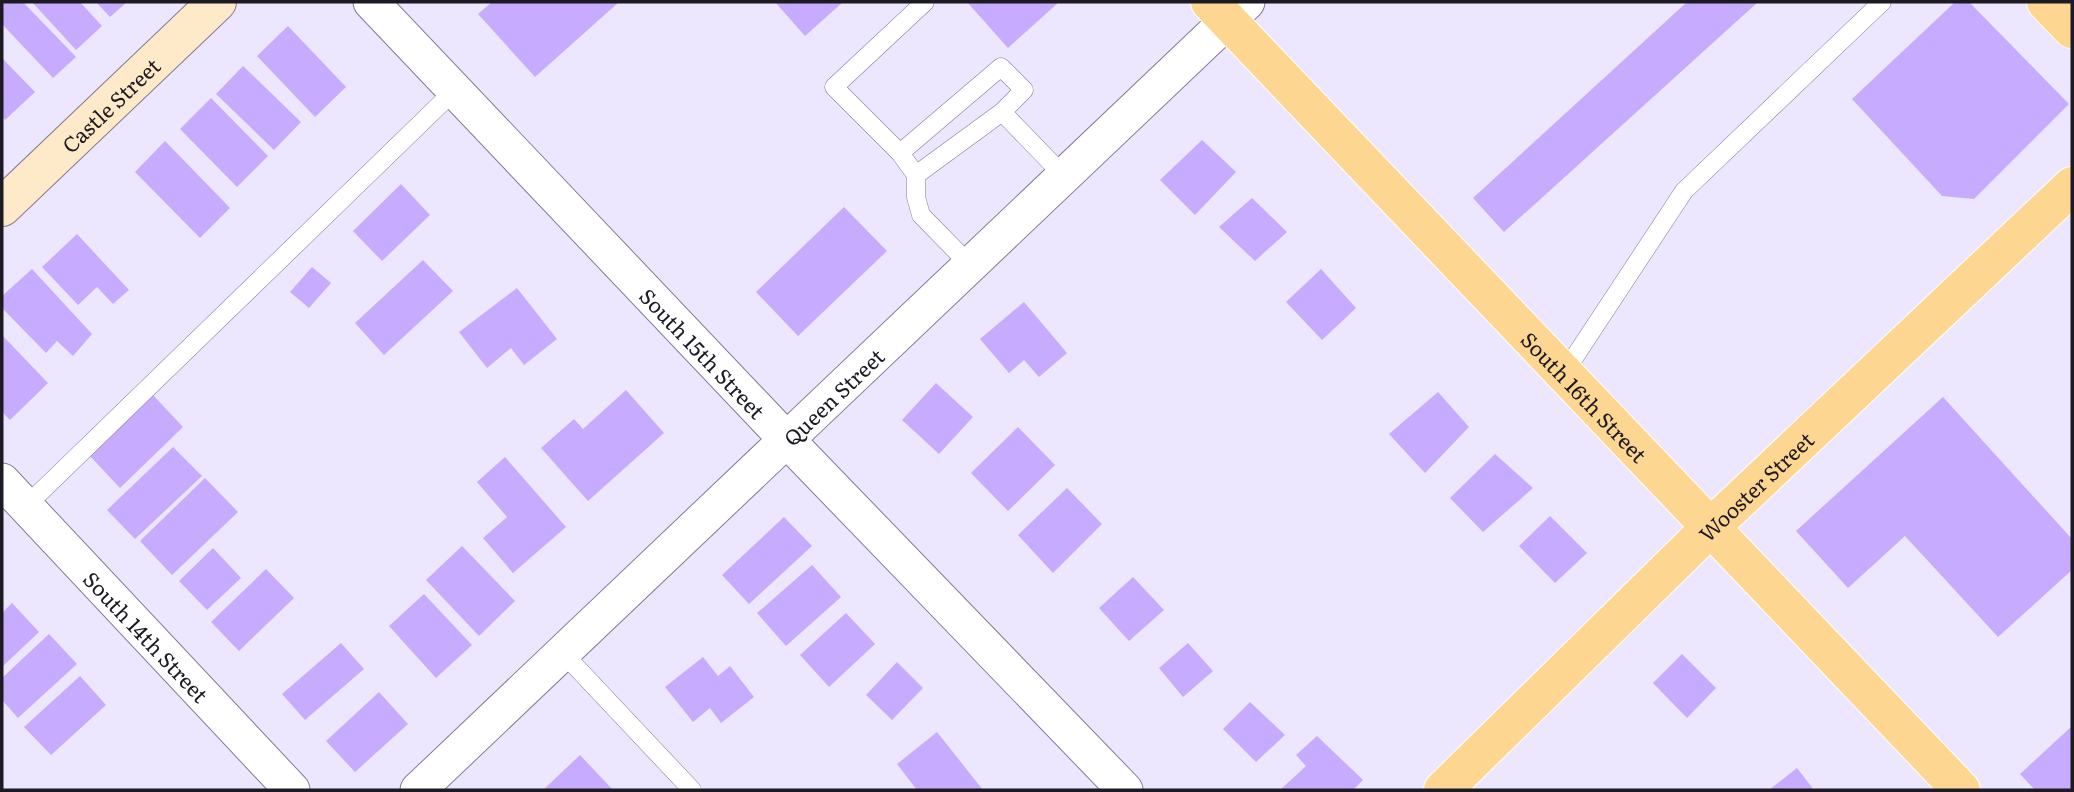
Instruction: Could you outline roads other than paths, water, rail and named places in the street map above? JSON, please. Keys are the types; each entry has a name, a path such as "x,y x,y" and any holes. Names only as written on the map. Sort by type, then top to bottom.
{"main road":[{"path":"2046,2 2072,29"},
{"name":"South 16th Street","path":"1228,8 1564,373 1961,790"},
{"name":"Wooster Street","path":"1443,790 1712,527 2072,186"}],"street":[{"name":"Castle Street","path":"2,207 217,2"},
{"name":"South 15th Street","path":"371,2 786,439 1125,790"},
{"name":"Queen Street","path":"418,790 1064,176 1228,8"},
{"name":"South 14th Street","path":"2,481 292,790"}],"lane":[{"path":"925,2 834,87 900,153 916,176 916,197 921,215 970,265"},
{"path":"1564,373 1684,191 1882,2"},
{"path":"900,153 1001,67 1024,90 1002,112 916,176"},
{"path":"26,506 456,89"},
{"path":"1002,112 1064,176"},
{"path":"562,652 692,790"}]}
